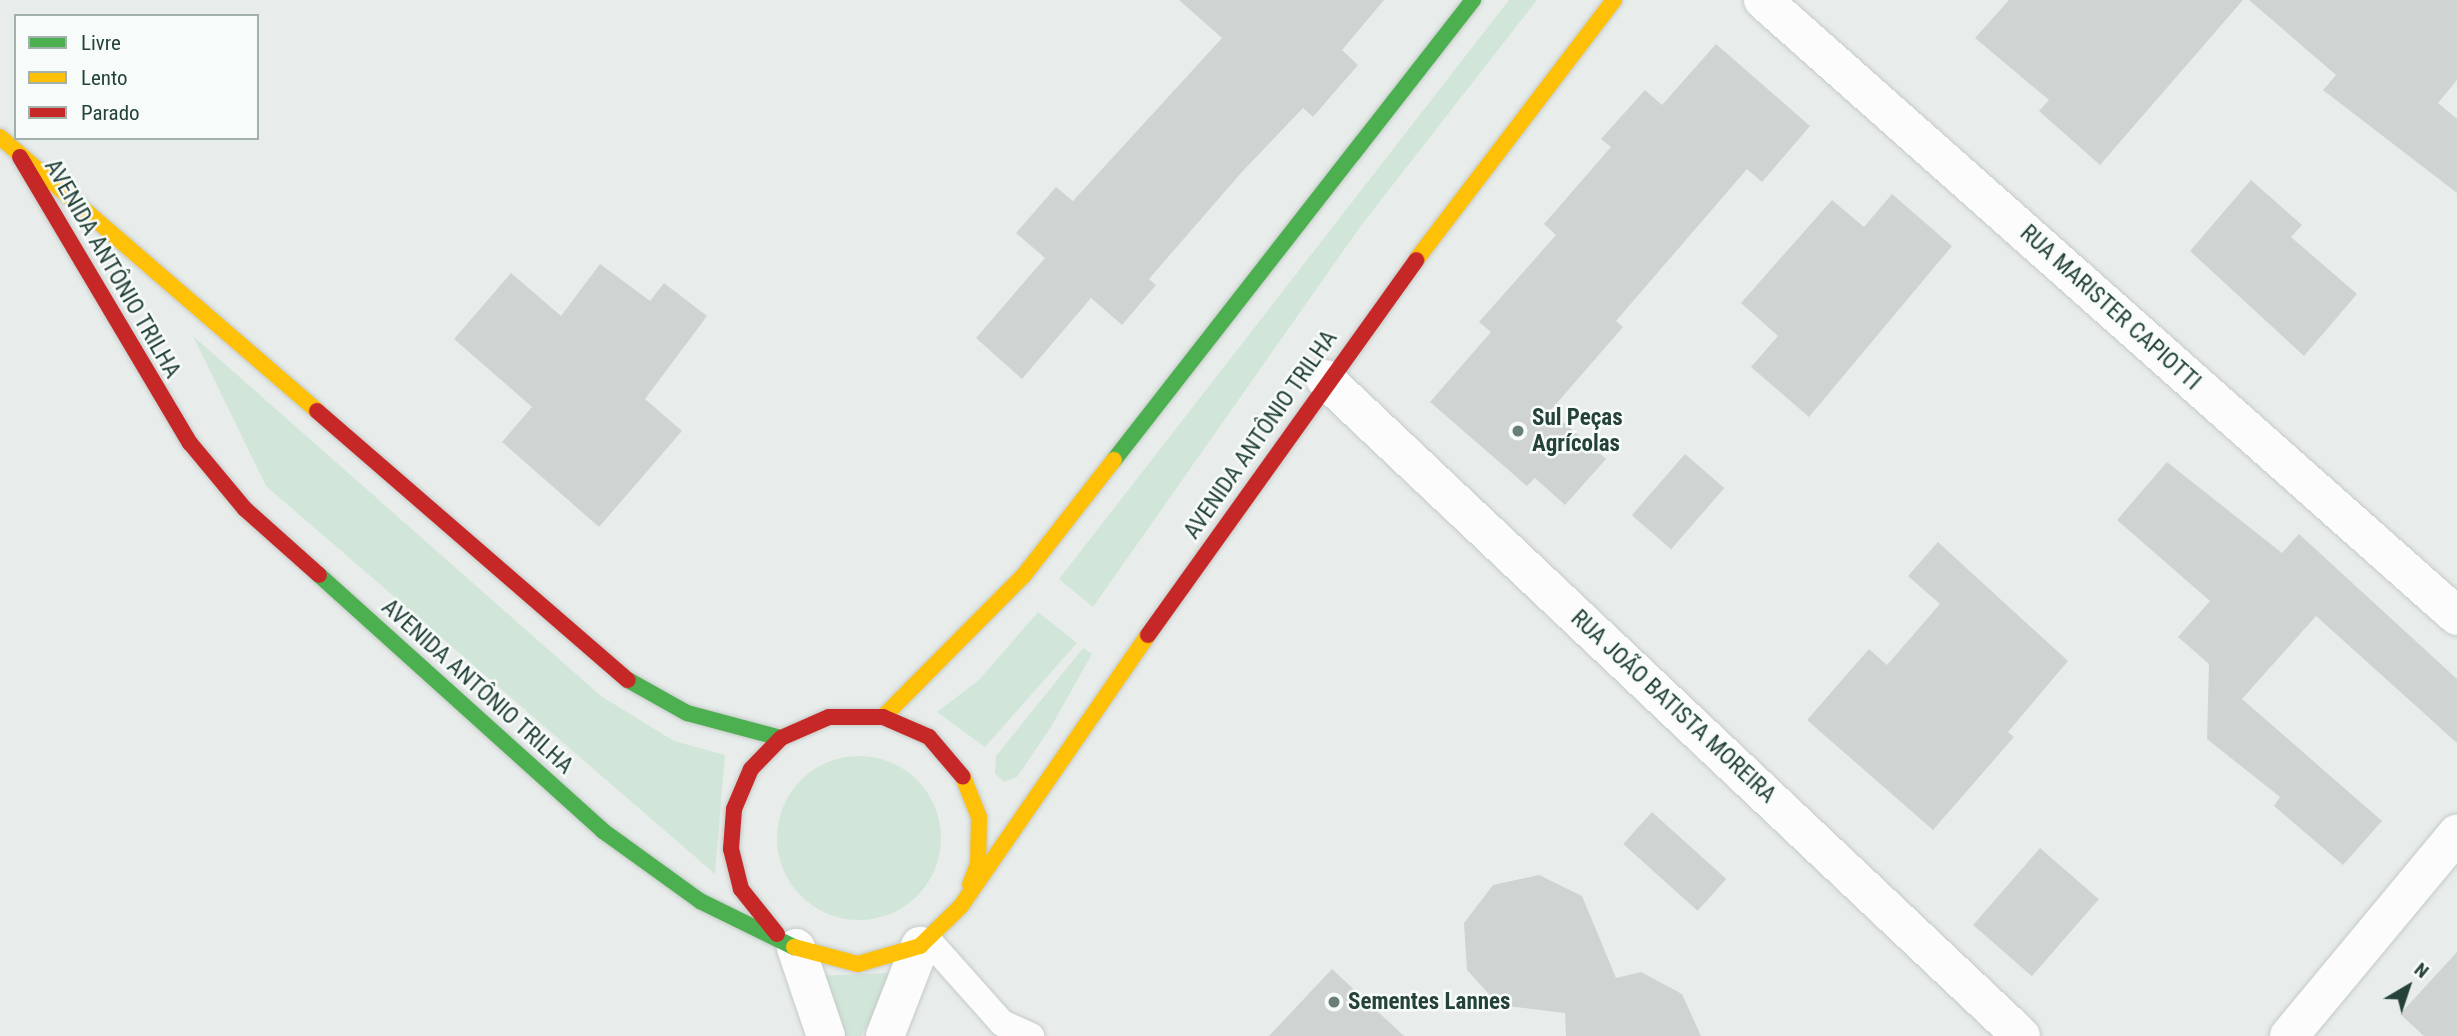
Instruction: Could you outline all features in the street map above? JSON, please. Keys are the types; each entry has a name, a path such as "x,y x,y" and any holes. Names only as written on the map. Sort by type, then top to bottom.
{"main road":[{"path":"883,717 1024,575 1473,0"},
{"name":"AVENIDA ANTÔNIO TRILHA","path":"20,157 136,360 190,443 245,509 603,831 700,901 796,948 858,964 925,943 961,906 1325,379 1615,0"},
{"path":"0,137 20,157"},
{"name":"AVENIDA ANTÔNIO TRILHA","path":"20,157 637,688 687,713 781,738"},
{"name":"AVENIDA ANTÔNIO TRILHA","path":"796,948 764,923 741,889 731,849 734,809 751,769 781,738 829,717 883,717 929,737 962,774 979,817 978,864 961,906"}],"street":[{"name":"RUA MARISTER CAPIOTTI","path":"1763,0 2457,616"},
{"name":"RUA JOÃO BATISTA MOREIRA","path":"1325,379 2021,1036"},
{"path":"2289,1036 2457,834"},
{"path":"885,1036 925,943"},
{"path":"796,948 826,1036"}],"lane":[{"path":"925,943 1002,1023 1031,1036"}],"green space":[{"path":"1509,0 1537,0 1360,227 1093,607 1059,579"},
{"path":"193,336 601,696 674,741 725,755 715,874 266,486"},
{"path":"1038,612 1077,643 985,747 937,712 979,680"},
{"path":"1083,648 1092,654 1051,727 1017,777 1004,782 995,774 996,756"},
{"path":"859,756 890,762 917,780 935,807 941,838 935,869 917,896 890,914 859,920 828,914 801,896 783,869 777,838 783,807 801,780 828,762"},
{"path":"888,973 895,978 861,1036 843,1036 813,976"}],"building":[{"path":"1179,0 1384,0 1342,50 1358,65 1313,117 1303,108 1241,173 1149,279 1156,285 1122,325 1091,298 1022,379 976,338 1045,258 1016,233 1056,187 1073,201 1222,38"},
{"path":"2009,0 2243,0 2100,165 2039,111 2049,100 1975,38"},
{"path":"2249,0 2457,0 2457,80 2438,103 2457,119 2457,193 2323,90 2336,75"},
{"path":"1716,44 1810,126 1762,182 1747,169 1616,321 1623,327 1550,411 1606,459 1565,505 1535,478 1527,486 1430,402 1491,332 1479,322 1556,235 1544,224 1611,147 1601,139 1645,90 1662,105"},
{"path":"2251,180 2302,225 2291,237 2357,294 2304,356 2190,251"},
{"path":"1892,194 1952,246 1809,417 1751,367 1778,336 1741,303 1832,200 1864,227"},
{"path":"600,264 650,301 664,283 707,316 645,399 682,431 599,527 502,442 532,407 454,339 511,273 561,316"},
{"path":"1685,454 1724,488 1671,549 1632,515"},
{"path":"2167,462 2282,553 2299,534 2457,679 2457,743 2316,616 2242,699 2382,821 2343,865 2274,806 2280,797 2207,739 2209,664 2178,637 2210,601 2117,520"},
{"path":"1938,542 2068,661 2008,732 2014,737 1933,830 1807,720 1869,649 1887,665 1940,604 1908,576"},
{"path":"1652,812 1726,879 1698,911 1623,844"},
{"path":"2040,848 2099,899 2032,976 1973,925"},
{"path":"1539,875 1582,896 1616,978 1641,972 1682,994 1701,1036 1566,1036 1565,1013 1499,1005 1467,970 1464,923 1493,885"},
{"path":"2457,952 2457,1036 2424,1036 2400,1014"},
{"name":"Sementes Lannes","path":"1332,969 1404,1036 1269,1036"}],"traffic: fast":[{"path":"1114,460 1473,0"},
{"path":"319,575 603,831 700,901 794,947"},
{"path":"628,680 687,713 781,738"}],"traffic: slow":[{"path":"1416,260 1614,0"},
{"path":"0,137 317,411"},
{"path":"883,717 1024,575 1114,460"},
{"path":"794,947 858,964 920,946 961,906 1148,635"},
{"path":"963,777 979,817 978,864 970,885"}],"traffic: jam":[{"path":"20,157 190,443 245,509 319,575"},
{"path":"1148,635 1416,260"},
{"path":"317,411 628,680"},
{"path":"777,934 741,889 731,849 734,809 751,769 781,738 829,717 883,717 929,737 963,777"}],"place":[{"name":"Sul Peças Agrícolas","path":"1518,431"},
{"name":"Sementes Lannes","path":"1334,1002"}]}
